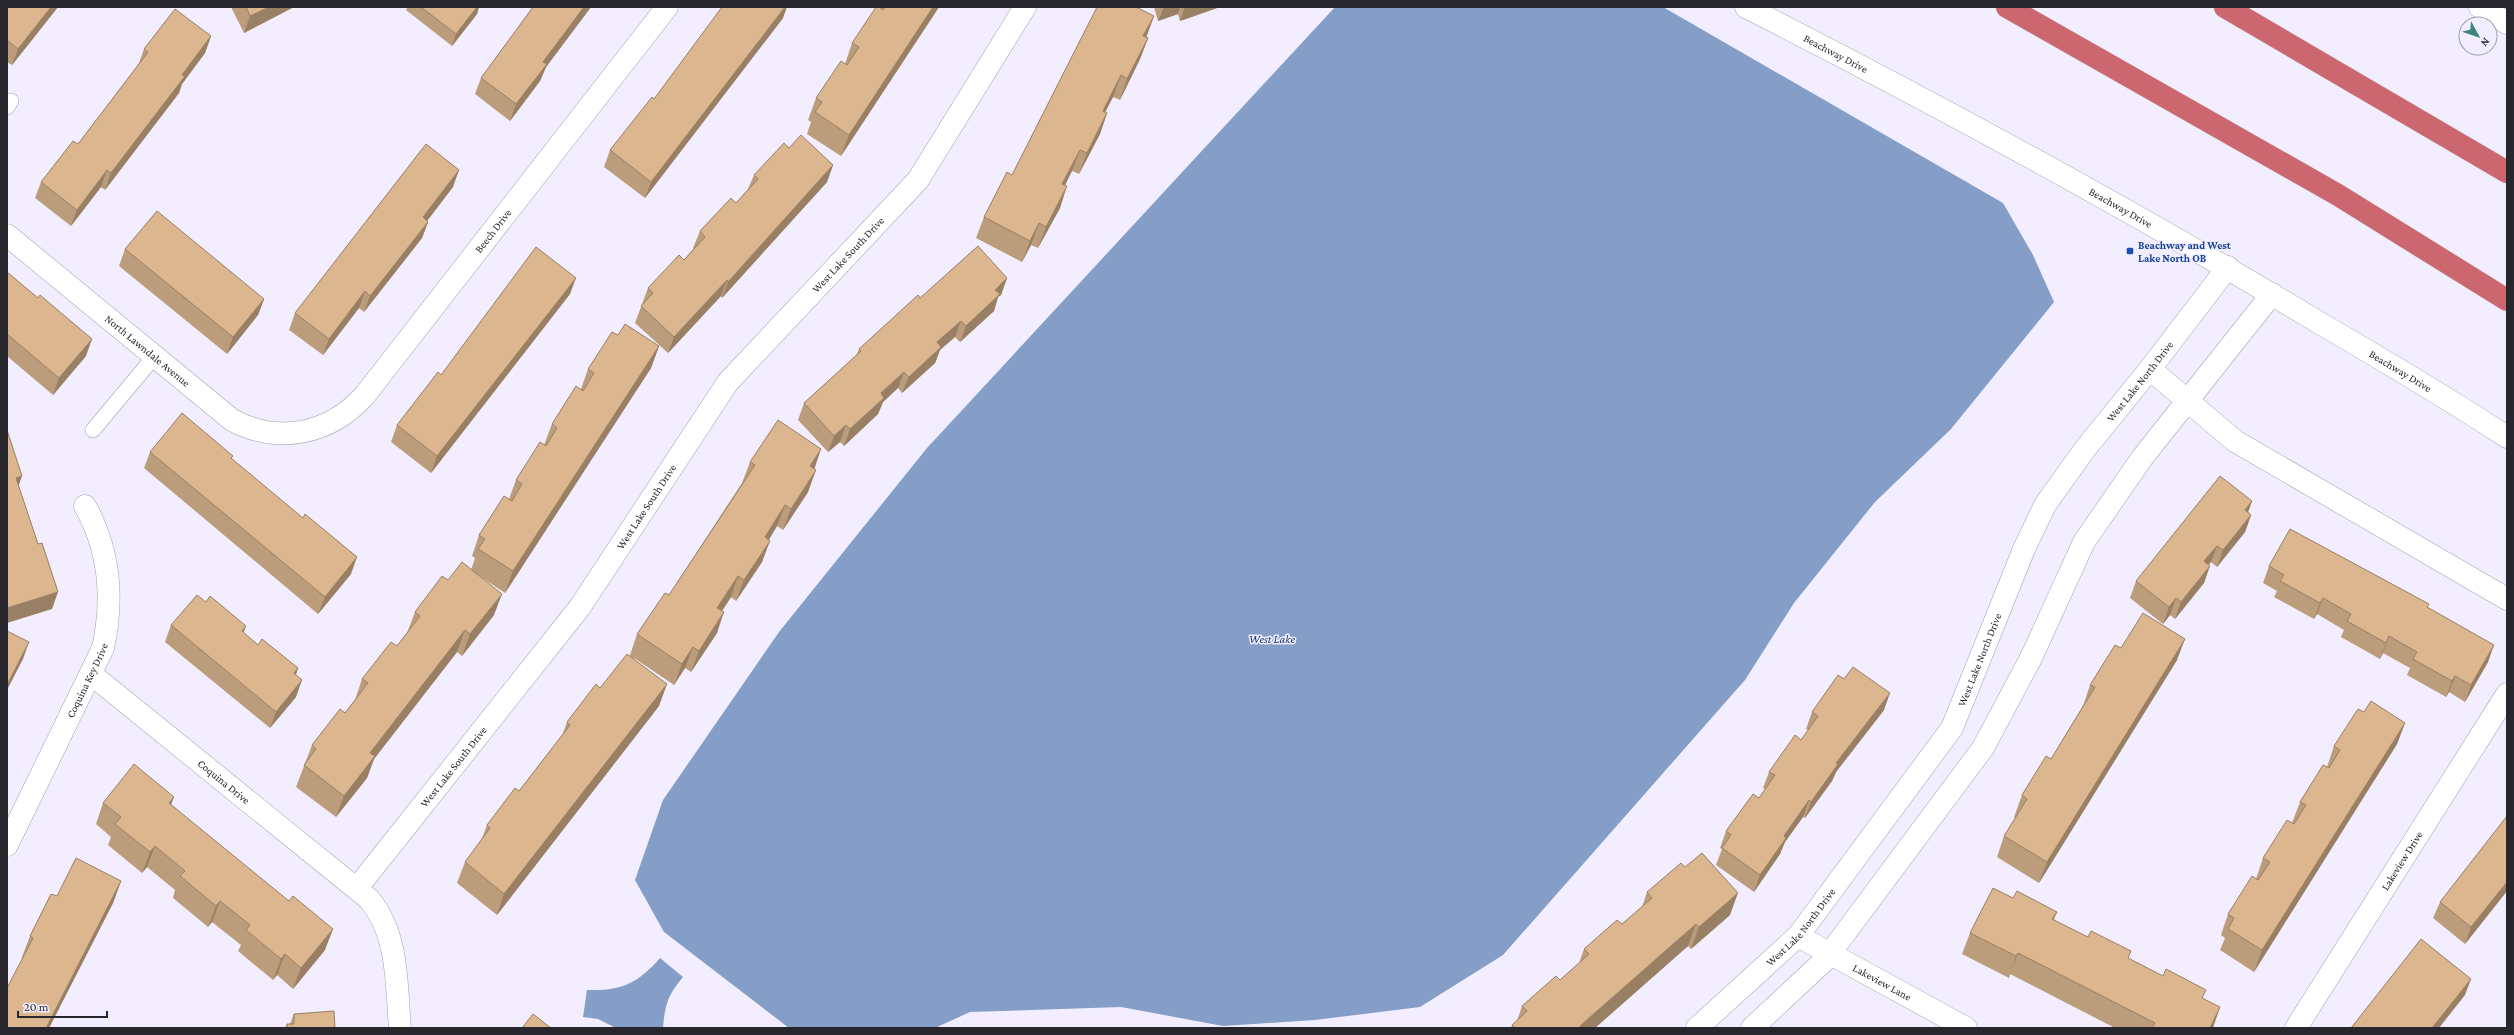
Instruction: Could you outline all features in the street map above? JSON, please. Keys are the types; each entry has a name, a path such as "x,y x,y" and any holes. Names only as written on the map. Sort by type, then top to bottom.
{"highway":[{"path":"2007,7 2338,195 2507,300"},
{"path":"2225,7 2507,172"}],"street":[{"name":"Beech Drive","path":"301,433 328,425 354,407 667,7"},
{"name":"West Lake South Drive","path":"357,888 580,607 728,382 918,180 1025,7"},
{"name":"Beachway Drive","path":"1746,7 1936,104 2228,267 2461,407 2507,437"},
{"path":"2480,7 2507,23"},
{"name":"North Lawndale Avenue","path":"7,236 224,415 240,424 272,434 301,433"},
{"name":"West Lake North Drive","path":"1697,1028 1798,936 1952,728 2036,522 2085,449 2150,370 2228,267"},
{"path":"1752,1028 1830,954 1983,748 2032,658 2088,536 2123,483 2272,294"},
{"path":"2150,370 2235,441 2507,599"},
{"name":"Coquina Key Drive","path":"7,845 91,674 102,648 110,605 106,561 98,532 85,506"},
{"name":"Coquina Drive","path":"91,674 357,888"},
{"name":"Lakeview Drive","path":"2296,1028 2507,694"},
{"path":"357,888 375,906 387,926 392,941 400,1028"},
{"name":"Lakeview Lane","path":"1798,936 1966,1028"}],"lane":[{"path":"93,430 154,357"}],"water":[{"name":"West Lake","path":"1335,7 1663,7 2003,203 2033,255 2054,302 1951,429 1875,502 1794,603 1745,680 1503,955 1420,1007 1315,1020 1223,1026 1121,1007 970,1012 935,1028 789,1028 664,932 635,880 663,800 779,632 927,448"},
{"path":"660,958 683,977 668,1000 663,1028 616,1028 598,1019 583,1017 587,990 610,989 628,984 644,974"}],"building":[{"path":"7,7 51,7 18,49 7,40"},
{"path":"246,7 269,7 250,16"},
{"path":"421,7 477,7 456,34"},
{"path":"533,7 584,7 543,62 547,64 516,104 481,78"},
{"path":"722,7 785,7 651,182 610,150 652,97 654,99"},
{"path":"876,7 883,10 885,7 933,7 849,135 815,112 822,102 816,98 841,61 847,65 859,47 852,43"},
{"path":"1097,7 1136,7 1154,16 1143,36 1148,38 1127,79 1121,75 1103,111 1107,113 1087,153 1080,150 1062,184 1067,186 1046,227 1039,223 1030,241 984,217 1007,172 1012,175"},
{"path":"175,9 211,36 182,75 185,76 111,173 107,170 77,210 41,182 73,141 78,144 148,52 144,49"},
{"path":"801,135 833,165 728,282 727,280 674,337 641,306 653,293 648,288 679,255 684,260 705,237 700,231 731,198 736,203 758,179 754,175 784,143 789,148"},
{"path":"426,144 459,170 423,217 428,222 370,296 365,291 329,339 295,313"},
{"path":"157,211 264,299 233,337 125,249"},
{"path":"978,246 1007,278 995,290 1000,294 966,326 961,321 937,342 941,347 909,377 904,372 881,393 884,398 850,429 846,425 834,436 804,403 861,351 859,349 918,295 920,298"},
{"path":"536,247 576,278 437,456 397,425 438,372 441,375"},
{"path":"7,272 38,298 40,295 92,339 59,378 7,334"},
{"path":"625,324 659,346 513,571 478,549 485,539 479,535 504,496 512,501 522,484 516,480 540,442 546,446 557,428 552,424 576,386 583,391 594,373 588,369 612,332 618,335"},
{"path":"182,413 233,456 231,458 303,518 305,514 357,557 325,597 150,452"},
{"path":"778,420 821,449 810,466 816,470 791,509 785,505 765,537 770,541 744,580 738,576 717,608 724,612 699,651 693,647 682,664 637,634 665,593 669,595 755,465 750,462"},
{"path":"7,430 22,476 16,478 38,544 42,543 58,592 7,608"},
{"path":"2220,476 2252,501 2245,510 2251,515 2223,550 2217,546 2204,561 2210,566 2181,602 2176,598 2169,607 2136,581"},
{"path":"2290,529 2429,604 2427,607 2494,645 2471,685 2455,676 2452,681 2413,659 2417,652 2389,636 2386,643 2347,621 2351,614 2323,598 2320,603 2280,581 2284,575 2269,566"},
{"path":"462,562 502,594 470,634 465,630 370,753 375,756 344,796 304,765 316,749 312,745 340,709 345,713 368,683 362,679 391,642 397,646 420,616 415,612 442,576 448,580"},
{"path":"197,595 206,602 210,596 246,626 242,631 258,645 262,639 298,668 294,673 302,680 276,712 171,625"},
{"path":"2143,613 2185,639 2047,862 2004,836 2027,799 2022,795 2046,756 2051,759 2095,687 2090,685 2115,645 2121,648"},
{"path":"7,631 29,642 7,685"},
{"path":"627,654 667,684 504,894 465,862 490,828 487,825 515,788 519,791 570,725 567,722 596,684 600,688"},
{"path":"1853,667 1890,693 1836,763 1838,764 1811,802 1809,800 1784,836 1786,838 1760,875 1722,848 1731,835 1726,831 1753,794 1759,798 1775,775 1769,772 1795,735 1801,740 1818,716 1812,712 1838,675 1844,679"},
{"path":"2371,701 2405,723 2262,950 2228,929 2234,918 2228,914 2252,876 2258,880 2270,862 2263,858 2287,820 2294,824 2306,805 2300,802 2323,765 2329,768 2340,750 2334,746 2358,709 2364,712"},
{"path":"134,764 174,797 169,803 289,901 293,896 333,929 301,968 285,954 281,959 246,930 250,925 220,901 216,906 180,876 185,871 155,846 150,852 115,824 121,817 103,803"},
{"path":"2507,816 2507,882 2471,927 2440,902"},
{"path":"1702,853 1738,893 1699,927 1696,924 1580,1026 1582,1028 1515,1028 1512,1025 1527,1011 1522,1006 1556,976 1560,980 1589,954 1584,949 1617,920 1622,924 1652,898 1647,892 1681,863 1685,867"},
{"path":"76,858 121,881 46,1028 7,1028 7,988 33,938 30,936 51,894 57,896"},
{"path":"1993,888 2013,898 2017,891 2057,912 2052,919 2088,937 2091,931 2131,951 2128,958 2163,976 2166,969 2206,990 2202,998 2220,1007 2210,1028 2152,1028 2155,1023 2018,953 2016,956 1970,933"},
{"path":"2421,939 2471,979 2432,1028 2351,1028"},
{"path":"334,1011 335,1028 287,1028 287,1024 294,1024 294,1014"},
{"path":"533,1014 551,1028 522,1028"}],"place":[{"name":"Beachway and West Lake North OB","path":"2130,251"}]}
